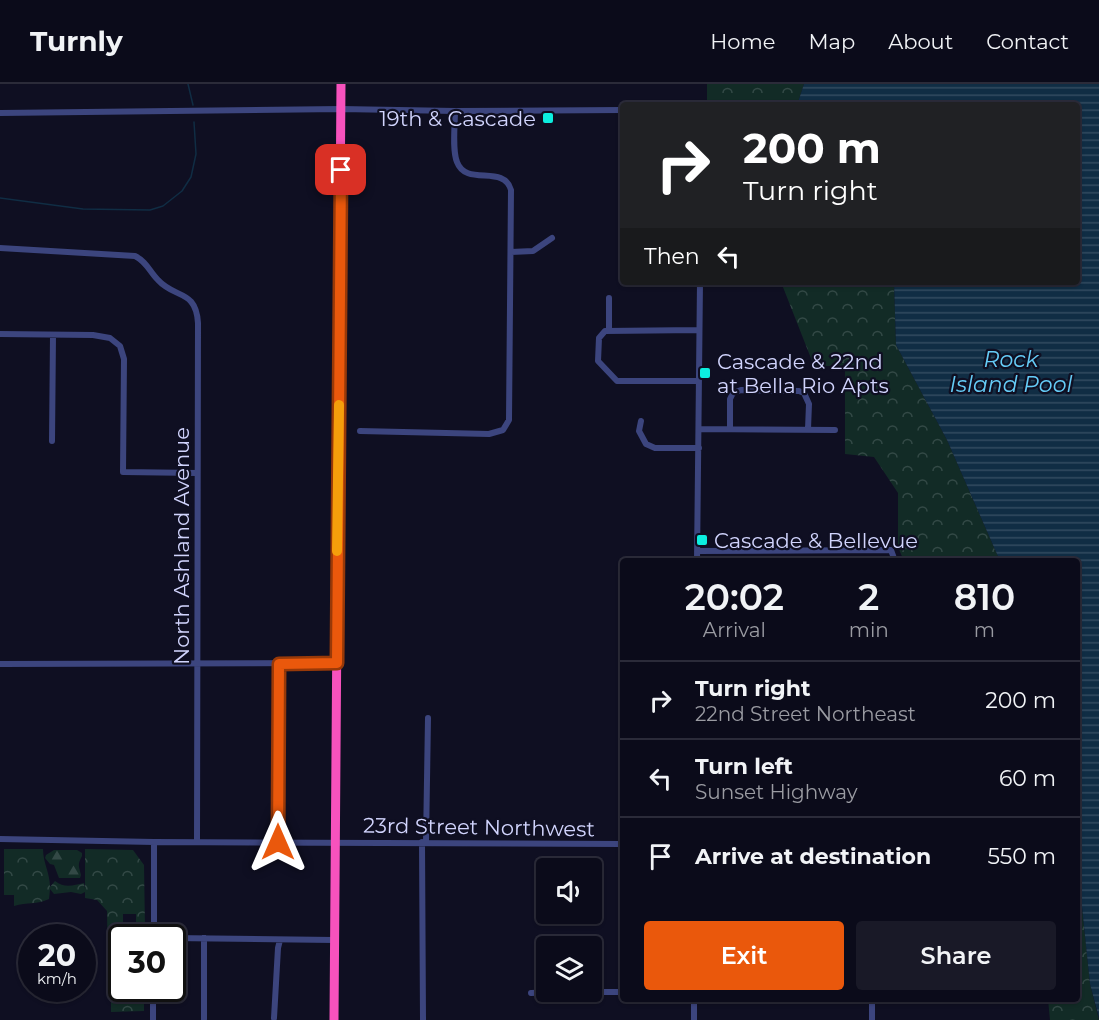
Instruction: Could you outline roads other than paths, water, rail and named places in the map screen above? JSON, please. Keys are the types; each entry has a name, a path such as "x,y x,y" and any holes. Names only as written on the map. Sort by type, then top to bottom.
{"highway":[{"path":"334,1020 340,84"}],"street":[{"path":"0,113 341,109 620,110"},
{"path":"360,431 494,433 506,427 510,407 510,186 502,178 469,174 459,166 456,152 455,111"},
{"path":"511,252 533,251 552,238"},
{"name":"North Ashland Avenue","path":"0,248 125,254 141,259 160,283 190,300 197,314 197,841"},
{"path":"697,558 700,285"},
{"path":"609,298 609,331"},
{"path":"699,330 605,331 599,338 598,361 617,381 699,381"},
{"path":"0,334 93,335 110,338 120,346 124,359 123,472 197,473"},
{"path":"52,335 52,441"},
{"path":"730,429 730,399 733,393 741,390 804,393 809,404 808,429"},
{"path":"641,421 639,431 645,444 655,448 699,448"},
{"path":"699,429 835,430"},
{"path":"698,551 891,550 894,558"},
{"path":"0,664 337,663"},
{"path":"278,842 279,664"},
{"path":"423,1020 424,842 428,718"},
{"name":"23rd Street Northwest","path":"0,839 620,844"},
{"path":"154,842 154,924"},
{"path":"186,938 334,940"},
{"path":"204,938 204,1019"},
{"path":"274,1018 280,940"},
{"path":"602,992 620,992"},
{"path":"531,993 536,993"},
{"path":"153,1002 153,1020"},
{"path":"693,1020 694,1002"},
{"path":"872,1002 872,1020"}],"water":[{"name":"Rock Island Pool","path":"804,84 1099,84 1099,1018 1090,984 1080,888 1080,558 999,558 947,440 896,345 894,285 1080,285 1080,102 798,102"}],"waterway":[{"path":"188,84 193,105"},
{"path":"0,198 83,209 150,210 163,206 182,191 191,177 196,154 194,122"}],"place":[{"name":"19th & Cascade","path":"548,118"},
{"name":"Cascade & 22nd at Bella Rio Apts","path":"705,373"},
{"name":"Cascade & Bellevue","path":"702,540"}]}
